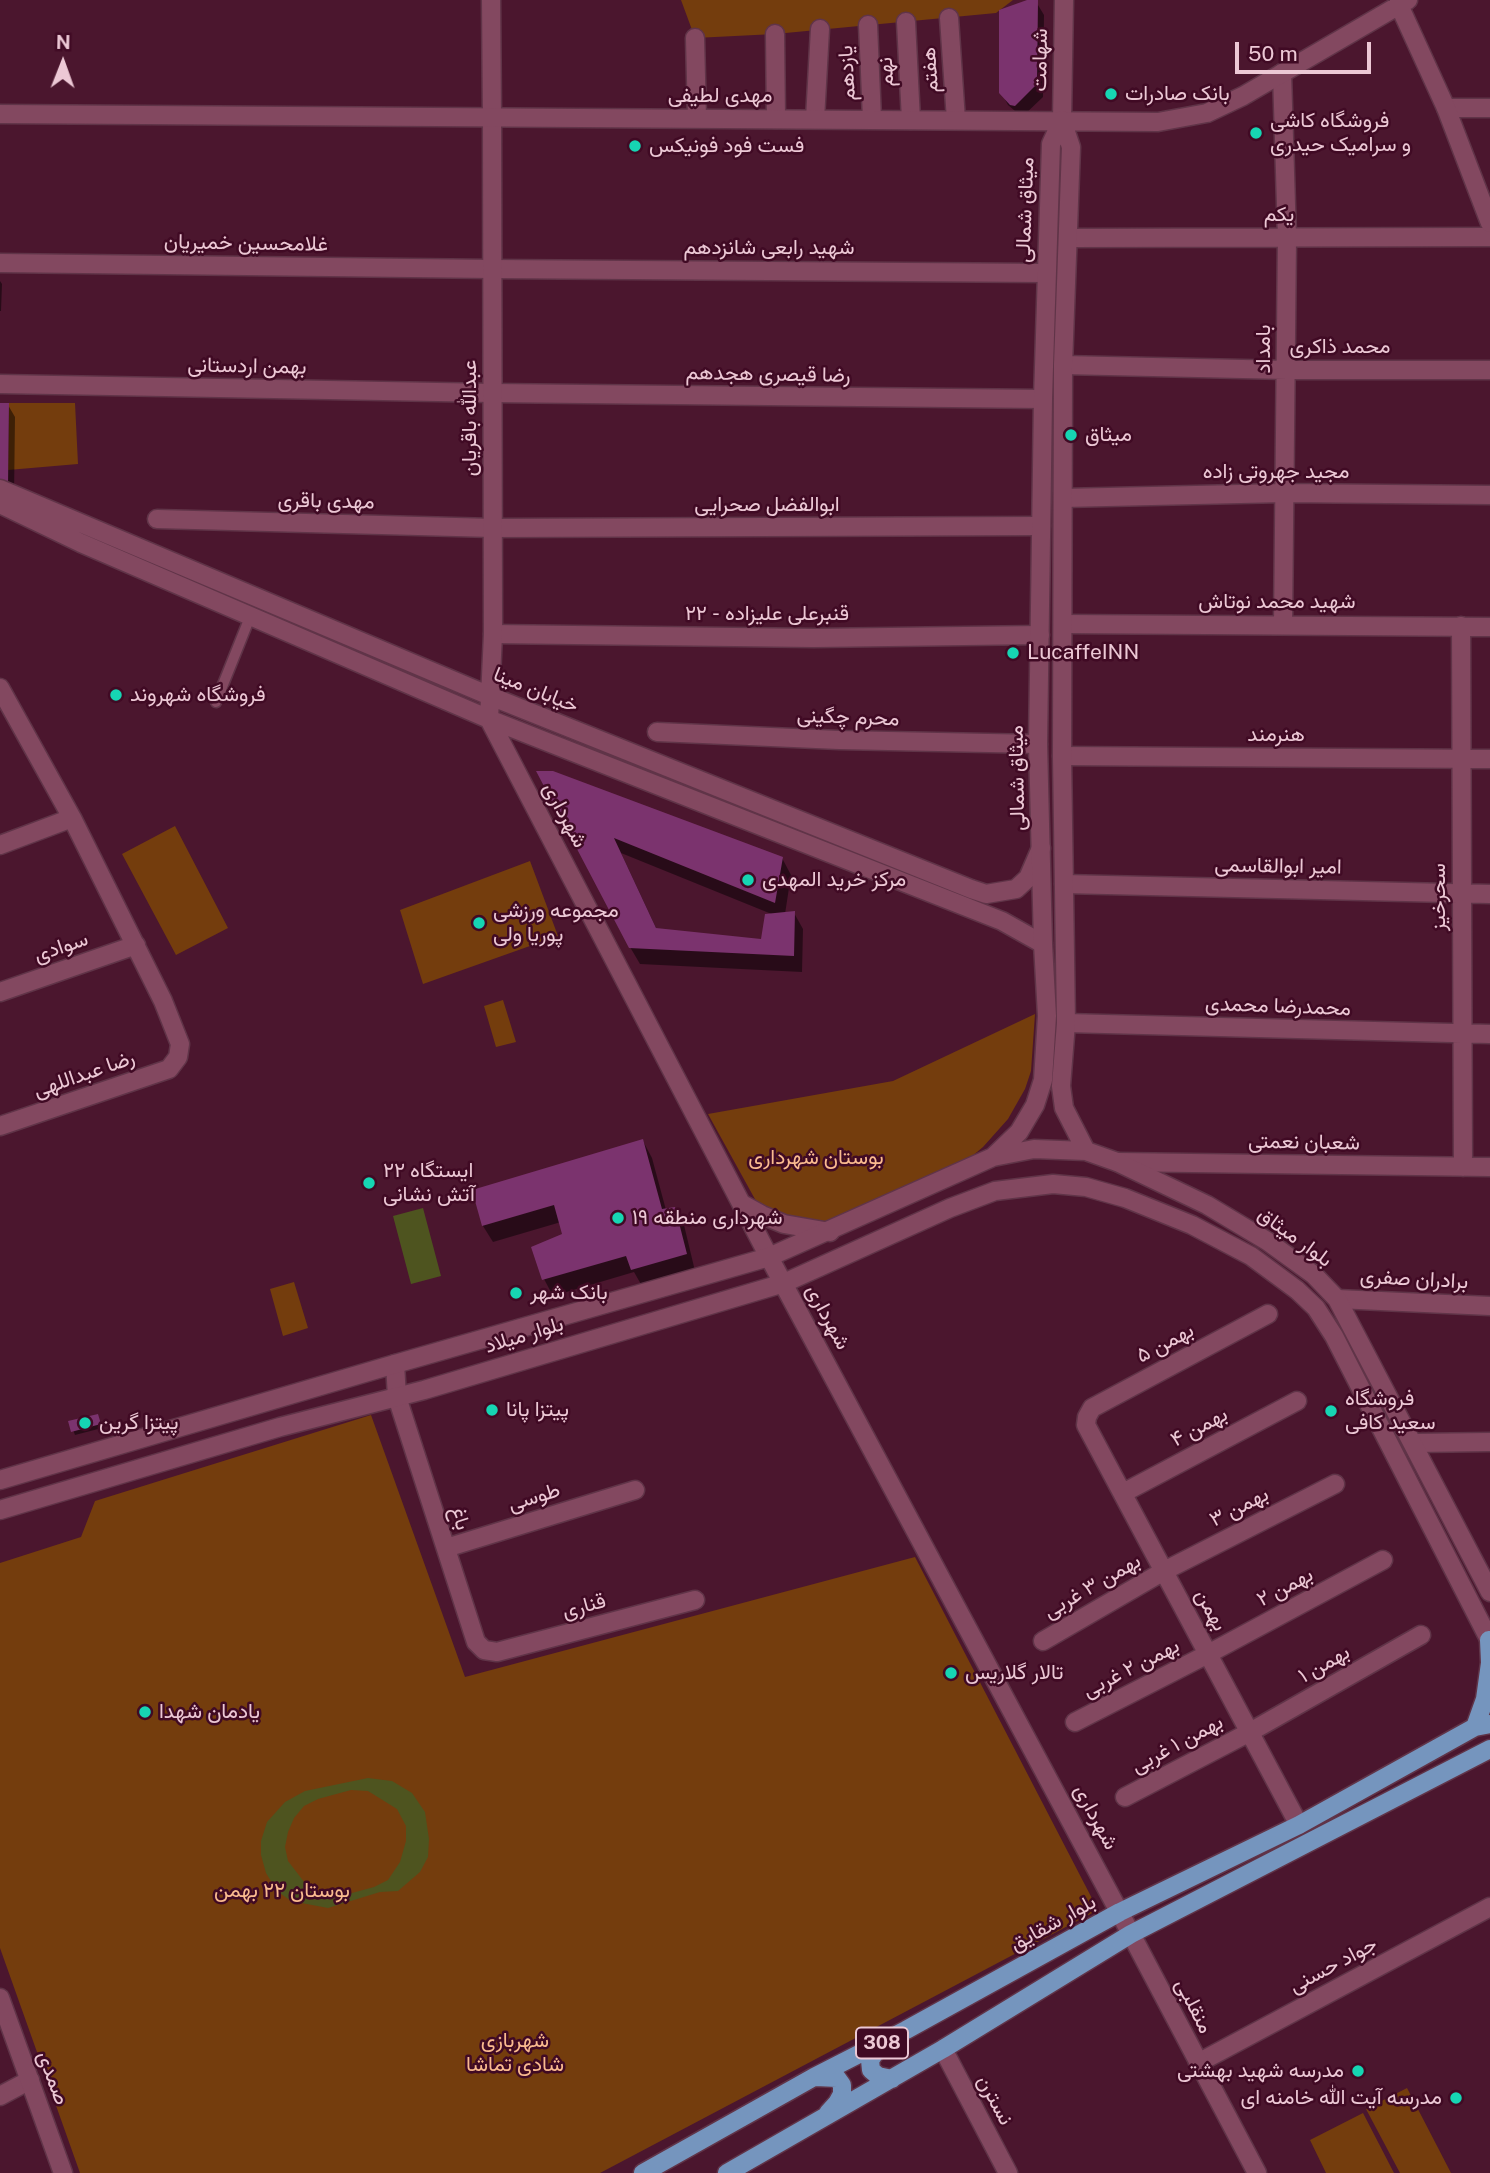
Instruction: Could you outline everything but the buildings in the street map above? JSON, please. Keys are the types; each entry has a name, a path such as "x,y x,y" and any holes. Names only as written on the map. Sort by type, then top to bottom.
{"main road":[{"path":"1482,1726 1490,1663 1490,1640"},
{"name":"بلوار شقایق","path":"643,2173 814,2077 1120,1912 1299,1825 1482,1726"},
{"name":"308","path":"727,2173 943,2049 1131,1934 1490,1749"},
{"path":"881,2043 870,2060 871,2070 878,2076 892,2079"},
{"path":"814,2077 837,2078 842,2085 842,2094 824,2119"}],"street":[{"name":"عبدالله باقریان","path":"489,719 493,634 491,0"},
{"name":"شهامت","path":"1062,120 1065,0"},
{"name":"مهدی لطیفی","path":"0,114 1158,122 1207,113 1403,5"},
{"path":"1403,5 1490,223"},
{"name":"هفتم","path":"949,18 956,120"},
{"name":"نهم","path":"906,22 911,120"},
{"name":"یازدهم","path":"868,25 872,120"},
{"path":"815,119 820,30"},
{"path":"775,34 776,119"},
{"path":"695,38 697,118"},
{"name":"بامداد","path":"1282,73 1287,237 1283,625"},
{"path":"1446,108 1490,108"},
{"path":"1062,120 1071,147 1063,365 1062,756 1066,1023 1061,1086 1064,1108 1086,1151"},
{"name":"میثاق شمالی","path":"993,1157 1019,1132 1035,1105 1043,1080 1047,1016 1038,744 1045,273 1051,144 1062,120"},
{"name":"یکم","path":"1069,238 1490,238"},
{"name":"غلامحسین خمیریان","path":"0,263 492,270"},
{"name":"شهید رابعی شانزدهم","path":"492,270 1045,273"},
{"name":"محمد ذاکری","path":"1063,365 1287,370 1490,370"},
{"name":"بهمن اردستانی","path":"0,384 492,393"},
{"name":"رضا قیصری هجدهم","path":"492,393 1043,399"},
{"name":"خیابان مینا","path":"0,489 490,696 986,894 1016,890 1028,878 1041,848"},
{"name":"مجید جهروتی زاده","path":"1063,498 1284,493 1490,495"},
{"name":"خیابان مینا","path":"0,504 80,543 489,719 1003,921 1043,944"},
{"name":"مهدی باقری","path":"157,519 493,528"},
{"name":"ابوالفضل صحرایی","path":"493,528 1041,526"},
{"name":"شهید محمد نوتاش","path":"1064,624 1490,627"},
{"name":"سحرخیز","path":"1461,626 1463,1167"},
{"name":"قنبرعلی علیزاده - ۲۲","path":"493,634 814,638 1040,635"},
{"path":"0,688 72,818 136,945"},
{"name":"شهرداری","path":"489,719 769,1257 1131,1934"},
{"name":"محرم چگینی","path":"657,732 838,740 1038,744"},
{"name":"هنرمند","path":"1062,756 1490,759"},
{"path":"0,845 72,818"},
{"name":"امیر ابوالقاسمی","path":"1065,884 1490,894"},
{"path":"1043,944 1065,945"},
{"name":"سوادی","path":"0,992 136,945"},
{"name":"رضا عبداللهی","path":"0,1126 169,1069 178,1058 180,1044 136,945"},
{"name":"محمدرضا محمدی","path":"1066,1023 1490,1034"},
{"name":"بلوار میثاق","path":"993,1157 1034,1149 1086,1151 1117,1162 1207,1205 1268,1241 1314,1275 1337,1298 1488,1584"},
{"name":"بلوار میلاد","path":"0,1480 769,1257 993,1157"},
{"name":"شعبان نعمتی","path":"1117,1162 1490,1167"},
{"name":"بلوار میثاق","path":"1053,1184 1086,1187 1125,1198 1192,1225 1251,1256 1317,1308 1334,1336 1490,1640"},
{"name":"بلوار میلاد","path":"0,1510 784,1283 950,1208 995,1191 1053,1184"},
{"path":"742,1204 784,1224 830,1232"},
{"name":"برادران صفری","path":"1337,1298 1490,1306"},
{"name":"بهمن ۵","path":"1087,1416 1092,1408 1268,1314"},
{"name":"باغ","path":"395,1364 397,1397 476,1642 484,1650"},
{"name":"بهمن ۴","path":"1123,1493 1297,1401"},
{"name":"بهمن","path":"1087,1416 1086,1425 1299,1825"},
{"path":"210,1420 217,1446"},
{"path":"1413,1443 1490,1442"},
{"name":"بهمن ۳","path":"1164,1571 1335,1484"},
{"name":"طوسی","path":"446,1548 635,1490"},
{"name":"بهمن ۲","path":"1208,1654 1382,1560"},
{"name":"بهمن ۳ غربی","path":"1043,1641 1164,1571"},
{"name":"قناری","path":"484,1650 497,1653 695,1600"},
{"name":"بهمن ۱","path":"1250,1732 1421,1635"},
{"name":"بهمن ۲ غربی","path":"1075,1722 1208,1654"},
{"name":"بهمن ۱ غربی","path":"1125,1797 1250,1732"},
{"name":"جواد حسنی","path":"1198,2063 1490,1908"},
{"name":"منقلبی","path":"1131,1934 1257,2173"},
{"name":"صمدی","path":"0,1998 63,2173"},
{"name":"نسترن","path":"943,2049 1008,2173"},
{"path":"0,2096 30,2080"}],"lane":[{"path":"1403,5 1490,238"},
{"path":"216,702 250,617"}],"green space":[{"path":"681,0 1013,0 996,13 775,34 695,38"},
{"path":"9,403 75,403 78,464 8,470"},
{"path":"175,826 228,928 176,955 122,854"},
{"name":"مجموعه ورزشی پوریا ولی","path":"530,861 558,936 423,984 400,910"},
{"path":"503,1000 516,1042 496,1047 484,1006"},
{"name":"بوستان شهرداری","path":"1035,1014 1031,1071 1025,1089 1008,1119 983,1147 965,1162 823,1223 788,1217 756,1201 708,1114 893,1081"},
{"path":"294,1282 308,1328 283,1336 270,1289"},
{"name":"بوستان ۲۲ بهمن","path":"371,1415 465,1677 915,1557 1098,1910 600,2173 80,2173 0,1948 0,1563 81,1537 95,1501"},
{"path":"1407,2088 1451,2173 1400,2173 1366,2109"},
{"path":"1363,2113 1394,2173 1326,2173 1310,2140"}],"shaded area":[{"path":"423,1208 441,1276 411,1284 393,1216"},
{"path":"368,1778 392,1781 412,1793 425,1812 429,1839 428,1857 420,1872 398,1891 380,1892 328,1908 291,1901 277,1891 266,1873 261,1855 261,1841 267,1822 285,1802 305,1791","holes":["351,1790 368,1791 397,1809 406,1826 406,1841 400,1862 388,1880 374,1887 341,1896 322,1895 308,1887 288,1861 285,1847 294,1818 304,1806 318,1799"]}],"place":[{"name":"بانک صادرات","path":"1111,94"},
{"name":"فروشگاه کاشی و سرامیک حیدری","path":"1256,133"},
{"name":"فست فود فونیکس","path":"635,146"},
{"name":"میثاق","path":"1071,435"},
{"name":"LucaffeINN","path":"1013,653"},
{"name":"فروشگاه شهروند","path":"116,695"},
{"name":"مرکز خرید المهدی","path":"748,880"},
{"name":"مجموعه ورزشی پوریا ولی","path":"479,923"},
{"name":"ایستگاه ۲۲ آتش نشانی","path":"369,1183"},
{"name":"شهرداری منطقه ۱۹","path":"618,1218"},
{"name":"بانک شهر","path":"516,1293"},
{"name":"پیتزا پانا","path":"492,1410"},
{"name":"فروشگاه سعید کافی","path":"1331,1411"},
{"name":"پیتزا گرین","path":"85,1423"},
{"name":"تالار گلاریس","path":"951,1673"},
{"name":"یادمان شهدا","path":"145,1712"},
{"name":"مدرسه شهید بهشتی","path":"1358,2071"},
{"name":"مدرسه آیت الله خامنه ای","path":"1456,2098"}],"park label":[{"name":"شهربازی شادی تماشا","path":"515,2053"}]}
